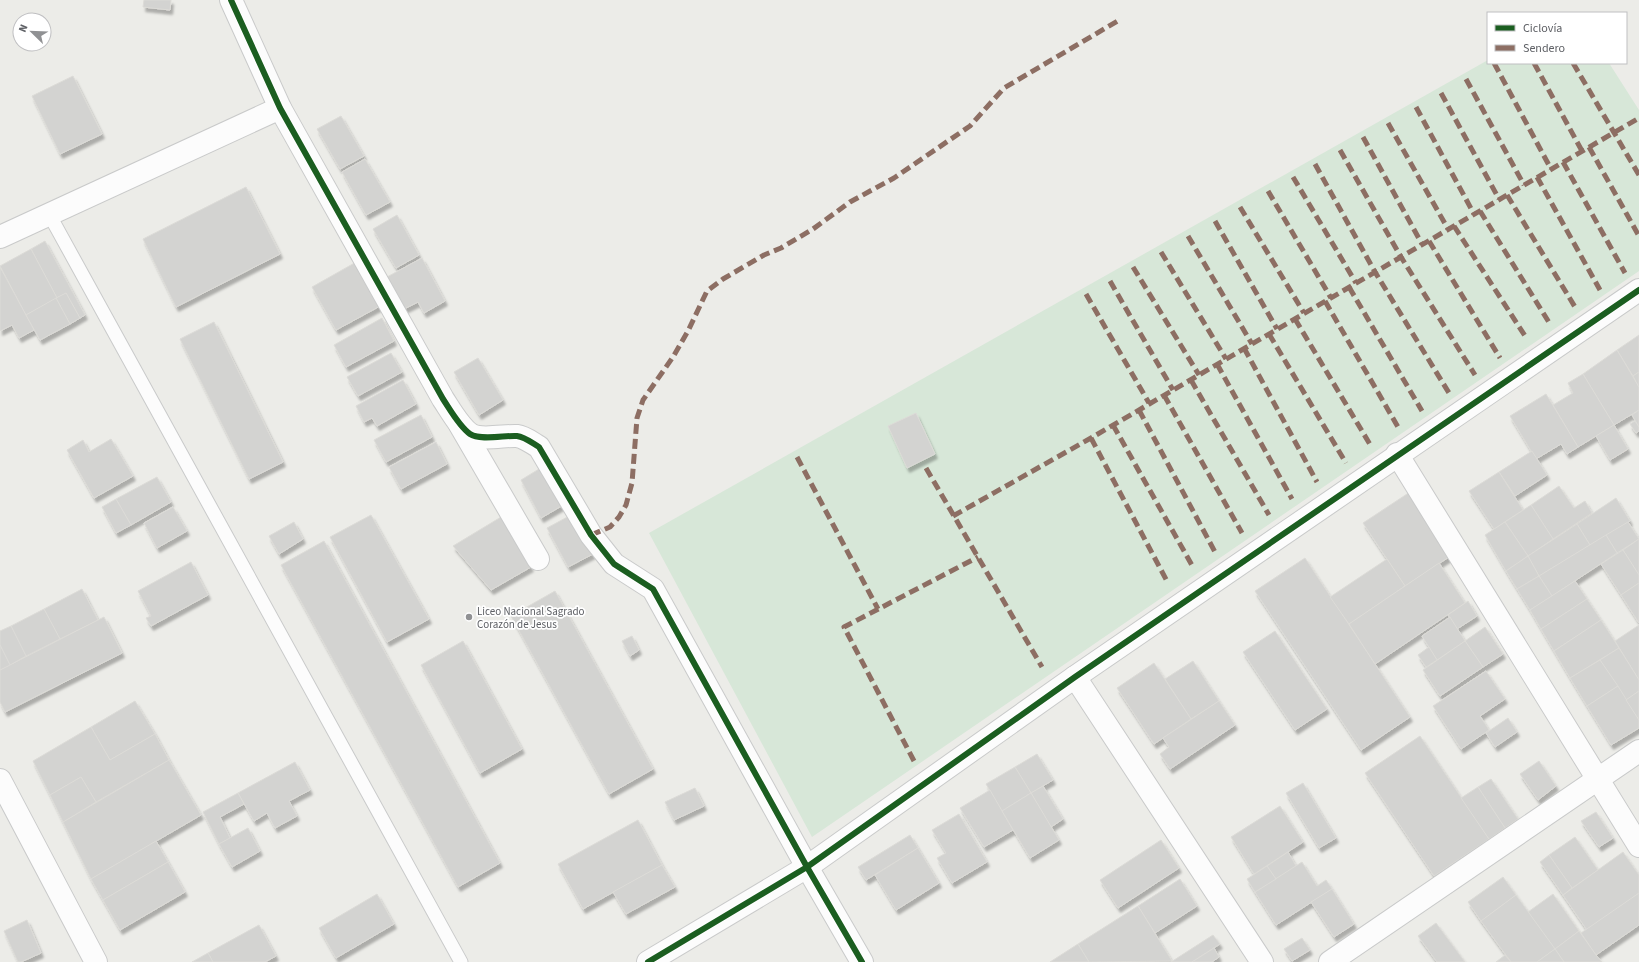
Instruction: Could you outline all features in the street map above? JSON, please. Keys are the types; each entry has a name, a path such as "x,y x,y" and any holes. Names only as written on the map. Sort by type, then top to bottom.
{"street":[{"path":"231,0 280,108 443,399 538,559"},
{"path":"0,237 280,108"},
{"path":"648,962 807,867 1075,677 1397,454 1639,290"},
{"path":"455,417 471,435 495,438 516,436 528,440 539,447 591,535 614,564 653,589 807,867 862,962"},
{"path":"1397,454 1639,846"},
{"path":"1075,677 1262,962"},
{"path":"1330,962 1597,778 1639,751"},
{"path":"0,780 96,962"}],"lane":[{"path":"49,214 461,962"}],"green space":[{"path":"1487,61 1487,64 1610,64 1639,110 1639,271 812,837 649,533"}],"building":[{"path":"144,0 171,0 170,10 143,7"},
{"path":"73,76 102,134 60,154 32,96"},
{"path":"341,116 364,156 340,169 317,129"},
{"path":"365,159 390,202 366,215 342,172"},
{"path":"246,187 280,254 176,307 143,239"},
{"path":"397,215 419,255 396,268 373,229"},
{"path":"45,241 85,315 80,318 66,293 57,298 31,249"},
{"path":"31,249 57,298 26,315 0,266"},
{"path":"422,258 445,301 424,313 418,302 404,309 387,277"},
{"path":"358,261 382,305 336,330 312,287"},
{"path":"0,267 34,330 19,338 12,325 0,331"},
{"path":"66,293 80,318 70,324 56,298"},
{"path":"56,298 70,324 40,340 26,315"},
{"path":"382,318 394,341 346,367 334,345"},
{"path":"214,322 283,462 249,479 180,339"},
{"path":"1639,335 1639,372 1633,376 1617,350"},
{"path":"1617,350 1639,387 1639,410 1614,425 1583,374"},
{"path":"391,353 402,372 358,396 347,377"},
{"path":"478,358 503,400 479,415 454,372"},
{"path":"1639,372 1639,387 1633,376"},
{"path":"1583,374 1614,425 1578,447 1553,405 1573,393 1568,383"},
{"path":"403,380 416,404 377,426 372,418 364,422 356,406"},
{"path":"1546,394 1578,447 1567,454 1561,444 1536,459 1510,416"},
{"path":"1639,410 1639,427 1632,415"},
{"path":"916,413 935,454 907,468 888,426"},
{"path":"421,415 432,437 386,462 374,440"},
{"path":"1635,421 1639,427 1639,431 1636,433 1630,424"},
{"path":"1614,425 1628,449 1610,460 1596,436"},
{"path":"111,439 133,476 94,498 67,450 83,440 89,452"},
{"path":"436,442 447,464 401,489 389,467"},
{"path":"1532,451 1547,475 1515,496 1499,472"},
{"path":"544,466 565,504 541,518 521,480"},
{"path":"1499,472 1523,510 1494,529 1469,491"},
{"path":"157,477 171,502 131,525 116,499"},
{"path":"1559,486 1574,508 1585,501 1592,513 1553,539 1531,505"},
{"path":"1410,492 1452,555 1405,586 1363,523"},
{"path":"1616,498 1630,521 1590,545 1577,524"},
{"path":"116,499 131,525 116,533 102,507"},
{"path":"1531,505 1553,539 1528,556 1505,522"},
{"path":"173,507 187,531 157,548 144,523"},
{"path":"371,515 429,619 387,642 330,537"},
{"path":"571,515 593,554 568,567 547,528"},
{"path":"501,517 531,567 491,590 453,546"},
{"path":"294,522 303,539 279,554 269,536"},
{"path":"1505,522 1528,556 1506,571 1485,535"},
{"path":"1628,522 1639,539 1617,553 1606,535"},
{"path":"1577,524 1590,545 1539,576 1528,556"},
{"path":"1606,535 1617,553 1552,596 1539,576"},
{"path":"1639,539 1639,575 1623,550"},
{"path":"324,541 500,863 458,887 281,565"},
{"path":"1623,550 1639,575 1639,583 1621,595 1601,564"},
{"path":"1528,556 1539,576 1517,589 1506,571"},
{"path":"1305,558 1410,717 1361,750 1255,591"},
{"path":"1387,559 1405,586 1349,624 1330,597"},
{"path":"191,562 208,595 151,626 146,618 151,616 138,591"},
{"path":"1439,563 1465,603 1375,664 1349,624"},
{"path":"1539,576 1552,596 1530,610 1517,589"},
{"path":"1575,581 1587,599 1541,629 1530,610"},
{"path":"1639,583 1639,623 1621,595"},
{"path":"82,589 98,620 60,639 44,609"},
{"path":"555,591 653,769 609,794 511,616"},
{"path":"1587,599 1601,620 1554,651 1541,629"},
{"path":"1468,601 1477,616 1457,629 1448,615"},
{"path":"44,609 60,639 26,656 11,626"},
{"path":"104,617 122,653 5,712 0,702 0,670"},
{"path":"1450,617 1465,641 1437,660 1422,636"},
{"path":"1601,620 1619,648 1570,678 1554,651"},
{"path":"1639,625 1639,680 1615,641"},
{"path":"11,626 26,656 10,665 0,645 0,631"},
{"path":"1485,627 1503,654 1483,667 1465,641"},
{"path":"1275,631 1327,709 1295,730 1243,652"},
{"path":"632,636 639,650 630,656 622,641"},
{"path":"463,641 522,749 480,773 421,665"},
{"path":"1465,641 1483,667 1440,696 1423,670"},
{"path":"0,645 10,665 0,670"},
{"path":"1429,647 1437,660 1426,667 1418,655"},
{"path":"1619,648 1639,680 1639,691 1626,700 1600,660"},
{"path":"1600,660 1618,686 1587,706 1570,678"},
{"path":"1193,661 1219,701 1191,719 1165,679"},
{"path":"1154,663 1191,719 1154,744 1117,688"},
{"path":"1486,671 1505,699 1480,716 1489,730 1461,749 1433,706"},
{"path":"1618,686 1639,720 1639,728 1611,745 1587,706"},
{"path":"1639,691 1639,720 1626,700"},
{"path":"135,701 155,734 110,760 91,727"},
{"path":"1219,701 1235,725 1170,769 1160,754 1169,747 1163,738"},
{"path":"1508,718 1517,732 1495,747 1486,733"},
{"path":"91,727 110,760 155,734 169,760 96,802 81,777 50,795 33,761"},
{"path":"1420,736 1489,839 1434,876 1365,773"},
{"path":"1037,754 1053,780 1031,793 1015,767"},
{"path":"169,760 201,815 91,879 63,822"},
{"path":"1539,761 1556,786 1538,800 1520,774"},
{"path":"295,762 310,790 289,801 297,816 275,828 267,813 254,821 238,793"},
{"path":"1015,767 1031,793 1002,811 986,784"},
{"path":"81,777 96,802 63,822 50,795"},
{"path":"1491,779 1518,819 1505,828 1478,787"},
{"path":"1303,783 1336,838 1319,848 1286,793"},
{"path":"1043,786 1063,819 1051,827 1031,793"},
{"path":"1478,787 1505,828 1489,839 1461,798"},
{"path":"695,788 704,806 674,820 665,802"},
{"path":"990,790 1013,830 984,847 960,808"},
{"path":"238,793 244,804 220,817 230,838 219,844 203,812"},
{"path":"1031,793 1059,840 1030,858 1002,811"},
{"path":"1280,806 1303,842 1254,874 1231,837"},
{"path":"1596,812 1613,838 1599,847 1581,821"},
{"path":"959,814 987,862 952,883 937,858 946,853 932,830"},
{"path":"638,820 662,865 583,909 558,864"},
{"path":"248,828 260,851 232,867 219,844"},
{"path":"910,835 918,848 866,880 858,867"},
{"path":"1575,837 1598,870 1572,888 1549,855"},
{"path":"1161,840 1179,868 1118,908 1100,880"},
{"path":"156,841 168,862 103,900 91,879"},
{"path":"918,848 939,883 896,910 875,875"},
{"path":"1288,852 1296,866 1276,879 1267,866"},
{"path":"1623,852 1639,875 1639,893 1587,930 1563,895"},
{"path":"1549,855 1572,888 1563,895 1540,862"},
{"path":"168,862 185,892 120,930 103,900"},
{"path":"1302,862 1317,886 1326,880 1332,889 1276,925 1255,892"},
{"path":"662,865 675,887 626,914 613,892"},
{"path":"1267,866 1276,879 1255,892 1247,879"},
{"path":"1503,877 1516,895 1481,921 1468,902"},
{"path":"1180,879 1197,906 1155,933 1138,906"},
{"path":"1332,889 1354,924 1334,937 1311,902"},
{"path":"1639,893 1639,925 1596,955 1581,933"},
{"path":"377,894 394,924 336,958 319,928"},
{"path":"1553,894 1579,931 1555,949 1528,912"},
{"path":"1516,895 1555,949 1537,962 1511,962 1481,921"},
{"path":"1138,906 1172,961 1089,962 1078,944"},
{"path":"27,920 41,953 18,962 4,931"},
{"path":"1436,923 1465,962 1437,962 1418,936"},
{"path":"259,925 276,956 265,962 213,962 208,953"},
{"path":"1579,931 1602,962 1564,962 1555,949"},
{"path":"1213,935 1220,944 1192,962 1171,962"},
{"path":"1302,938 1310,950 1292,961 1284,949"},
{"path":"1078,944 1089,962 1050,962"},
{"path":"1214,948 1219,957 1212,962 1192,962"},
{"path":"1555,949 1564,962 1537,962"},
{"path":"208,953 213,962 192,962"},
{"path":"1505,955 1511,962 1496,962"}],"marked path":[{"path":"591,535 610,527 619,517 626,505 632,483 637,418 643,400 673,357 688,331 707,291 723,279 764,255 781,248 813,229 850,202 894,178 970,126 1004,88 1121,19"},
{"path":"1495,64 1551,169"},
{"path":"1535,64 1582,151"},
{"path":"1574,64 1639,175"},
{"path":"1466,79 1524,185"},
{"path":"1441,93 1499,199"},
{"path":"1416,107 1474,214"},
{"path":"953,516 1091,438 1639,118"},
{"path":"1388,123 1448,229"},
{"path":"1363,137 1422,244"},
{"path":"1589,147 1639,236"},
{"path":"1340,150 1401,257 1475,375"},
{"path":"1563,162 1625,273"},
{"path":"1315,164 1375,272 1449,393"},
{"path":"1293,177 1356,283"},
{"path":"1537,177 1600,290"},
{"path":"1268,191 1331,298"},
{"path":"1507,195 1575,307"},
{"path":"1240,207 1304,313"},
{"path":"1480,211 1550,324"},
{"path":"1215,221 1277,329"},
{"path":"1454,226 1527,339"},
{"path":"1188,236 1252,344"},
{"path":"1429,241 1500,358"},
{"path":"1161,252 1226,359"},
{"path":"1133,267 1199,375"},
{"path":"1110,281 1173,390"},
{"path":"1349,287 1422,411"},
{"path":"1086,294 1149,403"},
{"path":"1325,301 1398,427"},
{"path":"1295,319 1371,446"},
{"path":"1269,334 1346,463"},
{"path":"1244,348 1317,482"},
{"path":"1217,364 1292,499"},
{"path":"1191,380 1269,515"},
{"path":"1164,395 1242,533"},
{"path":"1139,410 1215,552"},
{"path":"1113,425 1193,567"},
{"path":"1091,438 1168,583"},
{"path":"797,457 878,609"},
{"path":"926,468 1042,667"},
{"path":"914,761 844,627 978,557"}],"cycle path":[{"path":"231,0 280,108 452,413 466,431 474,436 517,436 526,439 539,447 591,535 614,564 653,589 807,867 862,962"},
{"path":"648,962 807,867 1075,677 1639,290"}],"place":[{"name":"Liceo Nacional Sagrado Corazón de Jesus","path":"469,617"}]}
